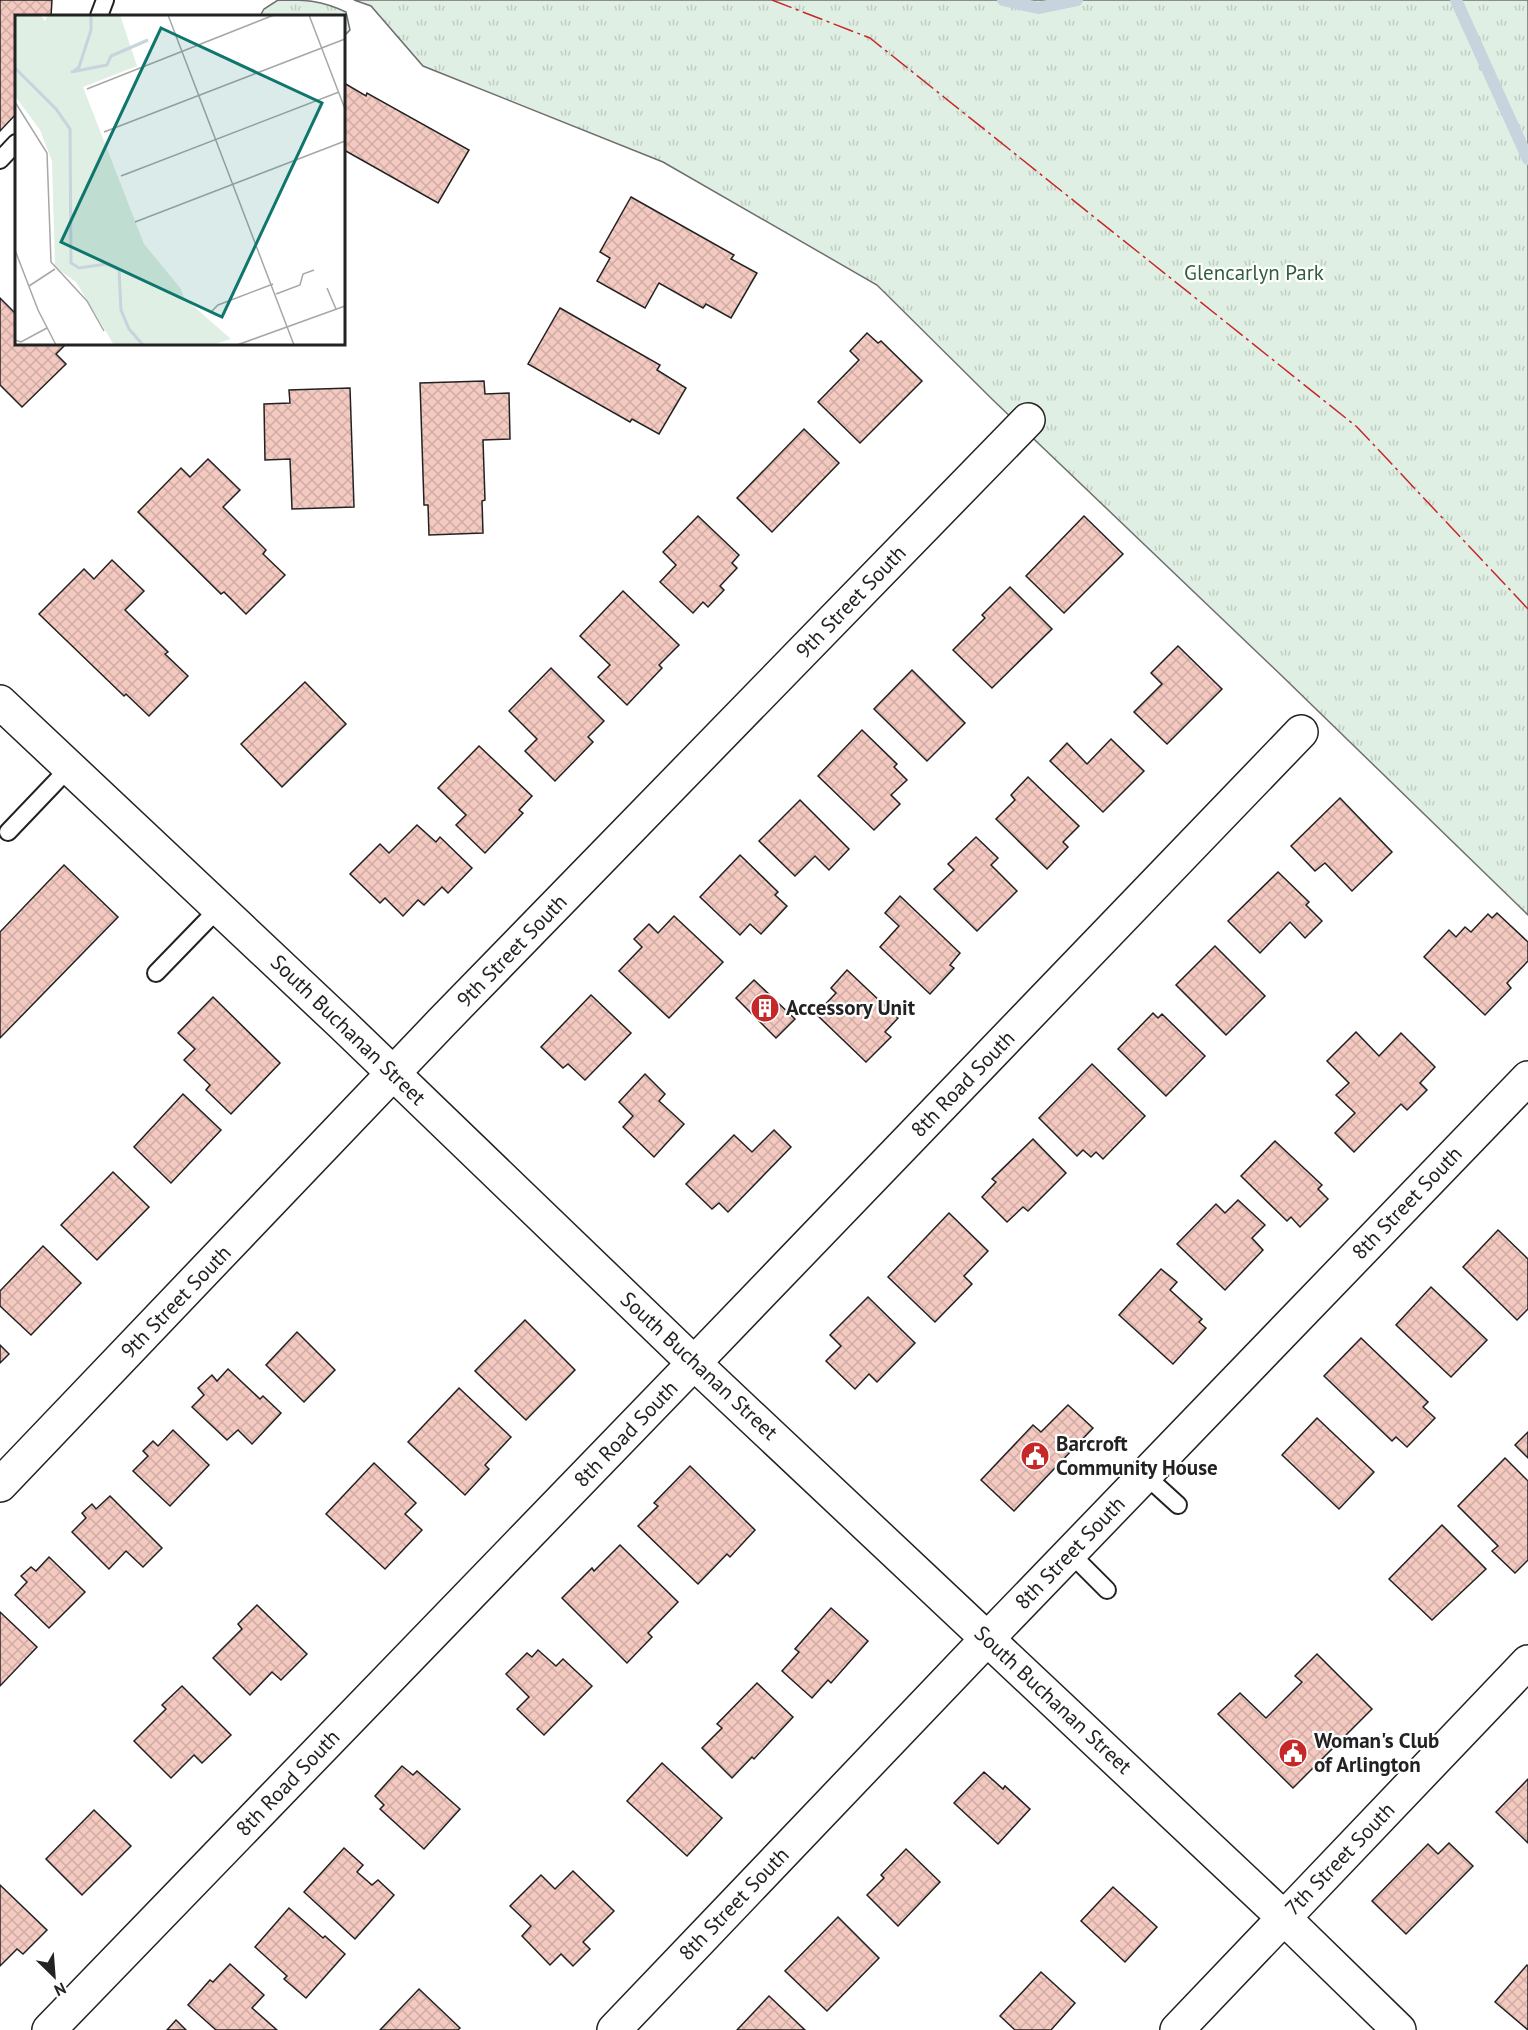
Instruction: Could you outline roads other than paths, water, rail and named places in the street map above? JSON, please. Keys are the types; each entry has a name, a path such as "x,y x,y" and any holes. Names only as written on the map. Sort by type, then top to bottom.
{"street":[{"name":"9th Street South","path":"0,1485 393,1073 1028,420"},
{"name":"South Buchanan Street","path":"0,702 393,1073 694,1363 1284,1918 1399,2030"},
{"name":"8th Road South","path":"49,2030 1301,732"},
{"name":"8th Street South","path":"614,2030 1528,1078"},
{"name":"7th Street South","path":"1177,2030 1528,1662"}],"lane":[{"path":"99,15 105,0"},
{"path":"0,160 15,144"},
{"path":"8,832 69,768"},
{"path":"156,973 219,908"},
{"path":"1145,1475 1178,1505"},
{"path":"1070,1553 1107,1590"}],"waterway":[{"path":"1003,0 1038,8 1077,0"},
{"path":"1456,0 1528,159"}],"place":[{"name":"Accessory Unit","path":"765,1008"},
{"name":"Barcroft Community House","path":"1035,1456"},
{"name":"Woman's Club of Arlington","path":"1293,1753"}],"park label":[{"name":"Glencarlyn Park","path":"1254,273"}]}
